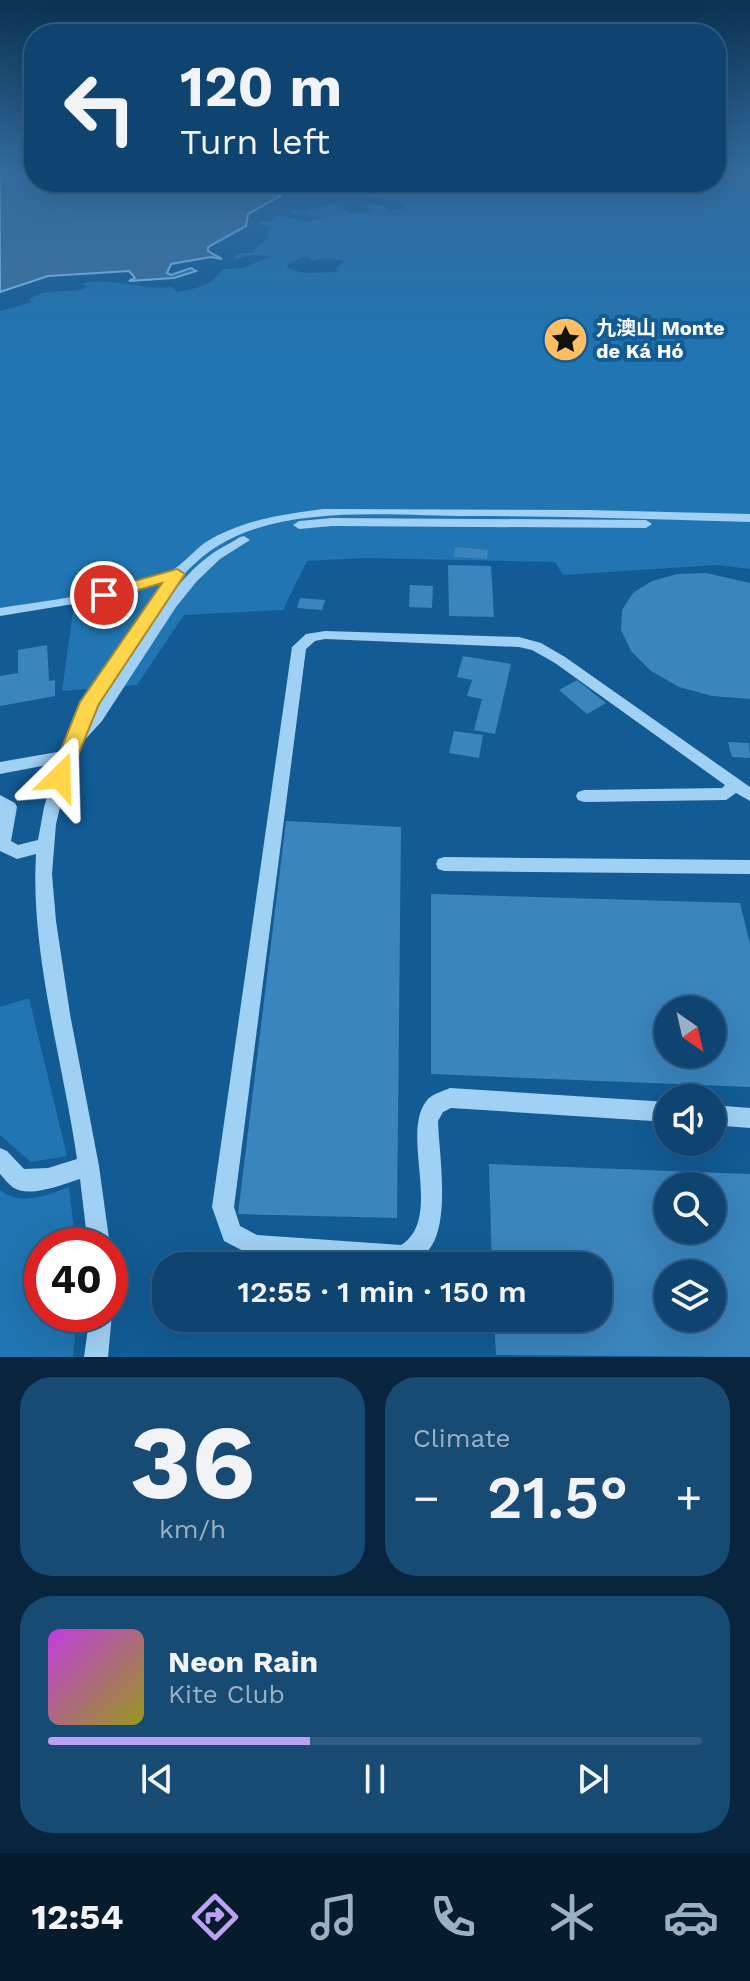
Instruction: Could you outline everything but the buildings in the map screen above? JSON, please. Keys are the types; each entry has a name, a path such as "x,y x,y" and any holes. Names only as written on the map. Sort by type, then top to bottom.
{"street":[{"path":"75,741 78,726 90,702 177,574 197,554 239,532 277,519 324,512 587,513 750,518"},
{"path":"0,612 104,595 177,574 207,562 229,547 254,536 307,523 750,526"},
{"path":"97,1228 49,927 44,872 53,798 75,741 107,704 184,587 207,562"},
{"path":"654,1111 450,1098 436,1105 428,1119 428,1224 419,1245 411,1252 401,1256 255,1246 232,1233 223,1207 299,647 311,637 325,635 519,642 536,646 742,789"},
{"path":"0,768 67,756"},
{"path":"584,796 726,794 742,789"},
{"path":"0,801 9,807 2,838 4,845 17,852 46,845"},
{"path":"444,864 750,867"},
{"path":"726,1116 750,1118"},
{"path":"0,1158 20,1180 48,1179 89,1166"},
{"path":"96,1357 99,1332"}],"shaded area":[{"path":"0,233 233,233 208,247 208,251 222,259 211,257 171,264 167,273 171,275 191,268 196,271 174,278 129,281 135,278 129,271 48,276 0,292"},
{"path":"268,233 750,233 750,569 716,565 563,575 555,562 365,558 307,561 283,610 184,615 137,685 62,691 75,597 0,608 0,311 32,302 29,300 43,293 81,290 88,287 82,284 92,282 172,287 177,292 203,286 222,269 243,268 271,256 253,255 234,259 237,254 251,252 268,238","holes":["305,256 311,261 326,258 345,261 336,268 338,272 304,273 287,268 288,264"]},
{"path":"29,998 67,1156 31,1162 0,1135 0,1007"},
{"path":"69,1187 74,1228 24,1228 24,1332 75,1332 73,1357 0,1357 0,1190 17,1198 43,1196"}],"place":[{"name":"九澳山 Monte de Ká Hó","path":"565,340"}],"route":[{"path":"60,777 90,702 153,605 177,574 104,595"}]}
